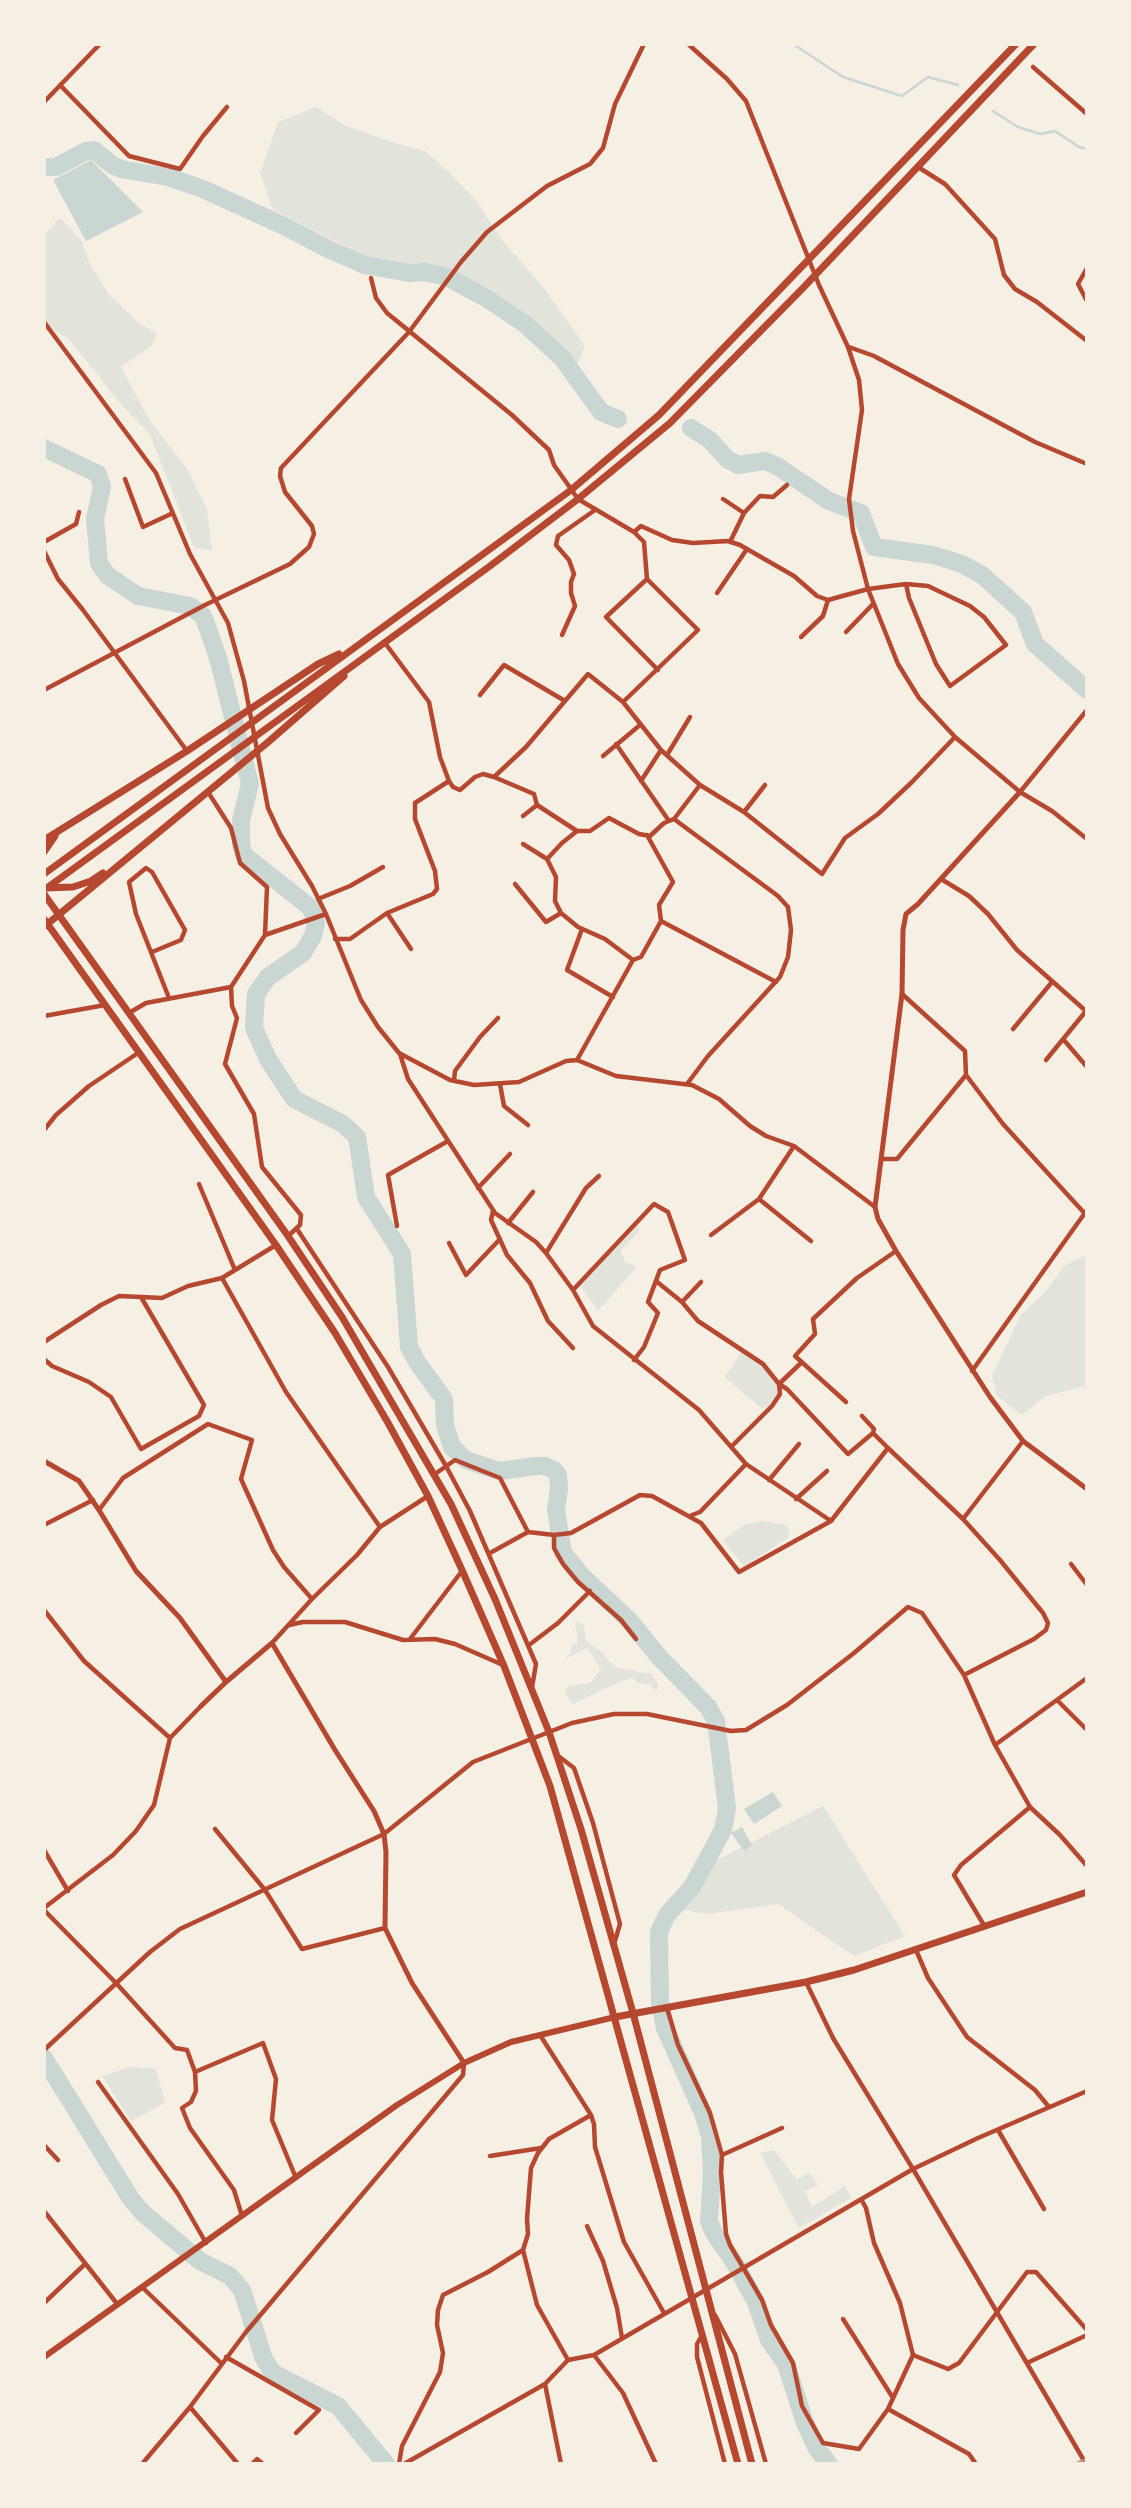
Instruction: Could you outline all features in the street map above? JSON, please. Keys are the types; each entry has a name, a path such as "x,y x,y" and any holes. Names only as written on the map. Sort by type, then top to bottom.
{"main road":[{"path":"44,874 570,490 659,415 1016,44"},
{"path":"44,891 578,499 670,423 1034,44"},
{"path":"44,840 187,751 318,664 355,647"},
{"path":"362,658 330,690 267,743 60,915 45,923 276,1245 335,1333 428,1496 462,1570 504,1666 550,1786 738,2464"},
{"path":"44,852 64,827"},
{"path":"44,891 73,887 91,881 156,833"},
{"path":"44,891 288,1236 342,1317 435,1474 490,1587 549,1732 581,1829 633,2014 752,2464"},
{"path":"44,901 53,906"},
{"path":"44,2357 397,2105 464,2063 511,2042 615,2017 806,1982 854,1970 1087,1892"}],"street":[{"path":"44,102 100,44"},
{"path":"44,690 216,599 290,565 309,547 314,534 312,526 285,492 280,476 281,468 409,332 487,232 547,186 590,164 603,148 615,104 644,44"},
{"path":"688,44 727,79 746,101 815,275 848,347 859,380 862,410 849,499 853,531 873,604 898,664 919,698 955,737 1020,792 1052,811 1087,839"},
{"path":"1034,67 1087,114"},
{"path":"60,85 129,156 180,169 227,107"},
{"path":"917,167 945,184 995,239 1004,275 1015,289 1038,302 1087,341"},
{"path":"1087,268 1078,284 1087,301"},
{"path":"372,278 376,298 381,305 409,332 512,415 549,450 554,465 578,499 634,532 644,542 648,579 698,630 623,702"},
{"path":"44,322 156,473 190,554 228,623 244,681 268,808 288,849 318,899 361,1000 399,1053 408,1079 493,1211 546,1253 593,1326 699,1410 746,1464 831,1521"},
{"path":"848,347 874,356 1035,442 1087,464"},
{"path":"125,479 143,527 173,513"},
{"path":"730,542 744,513 760,496 773,497 787,485"},
{"path":"723,499 744,513"},
{"path":"562,635 575,606 571,593 574,574 569,560 556,545 558,536 595,510"},
{"path":"44,542 76,524 79,512"},
{"path":"634,532 641,527 672,540 693,543 730,542 794,576 817,596 828,600 868,589 906,584 928,586 971,606 984,617 1006,645 950,686 936,664 909,598 906,584"},
{"path":"717,593 747,549"},
{"path":"44,551 58,579 187,751"},
{"path":"648,579 606,617 658,670"},
{"path":"801,637 823,616 828,600"},
{"path":"846,632 873,604"},
{"path":"384,642 429,702 440,757 453,787 460,790 474,777 483,774 534,794 537,805 577,831 590,831 609,818 639,834 647,835 672,820 701,785"},
{"path":"480,695 504,665 565,701"},
{"path":"494,777 526,747 588,674 623,702 661,750 701,785 744,812 822,874 845,838 878,814 955,737"},
{"path":"1087,710 1020,792 906,915 903,925 902,994 875,1207 878,1219 896,1251 972,1371 1023,1441 1087,1489"},
{"path":"667,755 690,717"},
{"path":"603,756 640,725"},
{"path":"616,744 672,820 779,896 788,907 791,930 788,957 776,982 708,1056 687,1084"},
{"path":"641,781 661,750"},
{"path":"335,939 350,939 387,914 433,894 437,889 435,871 415,819 415,803 449,781"},
{"path":"744,812 765,785"},
{"path":"207,792 230,828 240,863 267,887 265,935 231,987 232,1006 237,1017 225,1064 254,1114 262,1167 301,1215 297,1230 288,1236"},
{"path":"523,816 537,805"},
{"path":"547,859 577,831"},
{"path":"577,1060 634,960 641,957 661,921 659,905 673,882 647,835"},
{"path":"523,844 547,859 556,877 555,901 561,913 634,960"},
{"path":"318,899 350,886 383,867"},
{"path":"152,953 181,940 185,930 152,872 146,869 129,882 136,914 169,998"},
{"path":"942,879 969,896 988,914 1017,950 1087,1011 1046,1060"},
{"path":"515,884 546,922 561,913"},
{"path":"387,914 411,949"},
{"path":"265,935 324,915"},
{"path":"661,921 776,982"},
{"path":"582,929 567,970 612,997"},
{"path":"1013,1029 1052,982"},
{"path":"129,1013 146,1003 231,987"},
{"path":"902,994 965,1051 965,1075 1003,1124 1087,1213 972,1371"},
{"path":"44,1016 105,1006"},
{"path":"454,1081 455,1071 498,1018"},
{"path":"1063,1039 1087,1067"},
{"path":"44,1130 56,1115 89,1086 138,1053"},
{"path":"399,1053 454,1081 474,1085 520,1082 566,1061 577,1060 615,1076 687,1084 719,1099 766,1136 794,1146 875,1207"},
{"path":"881,1159 897,1159 965,1075"},
{"path":"500,1084 504,1106 528,1125"},
{"path":"397,1226 388,1175 448,1141"},
{"path":"711,1235 759,1199 794,1146"},
{"path":"478,1188 510,1154"},
{"path":"546,1253 586,1188 599,1176"},
{"path":"199,1184 235,1270"},
{"path":"508,1223 533,1192"},
{"path":"759,1199 811,1241"},
{"path":"572,1290 654,1204 668,1212 685,1260 660,1270 648,1301 658,1313 645,1347 634,1360"},
{"path":"493,1211 491,1220 507,1255 530,1283 548,1321 573,1348"},
{"path":"297,1230 351,1307 446,1466 490,1553 529,1645 536,1664 532,1689"},
{"path":"449,1243 466,1275 500,1239"},
{"path":"44,1342 100,1305 119,1296 162,1297 188,1286 222,1278 276,1245"},
{"path":"846,1402 795,1356 815,1334 813,1319 857,1278 896,1251"},
{"path":"222,1278 286,1392 380,1527"},
{"path":"656,1281 682,1302 698,1321 763,1363 779,1384 787,1389 848,1454 873,1433"},
{"path":"682,1302 701,1282"},
{"path":"44,1359 52,1366 89,1382 111,1397 141,1449 199,1416 204,1405 141,1297"},
{"path":"779,1384 802,1362"},
{"path":"732,1446 772,1406 780,1394 779,1384"},
{"path":"862,1416 874,1429 873,1433 963,1519 1000,1560 1043,1612 1048,1623 1046,1630 1034,1639 964,1675"},
{"path":"99,1510 123,1478 208,1424 252,1440 242,1479 273,1550 312,1599"},
{"path":"963,1519 1023,1441"},
{"path":"769,1480 799,1444"},
{"path":"490,1553 528,1532 554,1535 571,1533 640,1495 652,1496 701,1523 739,1572 831,1521 888,1448"},
{"path":"435,1474 455,1460 500,1478 528,1532"},
{"path":"44,1461 79,1481 136,1571 180,1618 226,1682"},
{"path":"691,1516 701,1512 746,1464"},
{"path":"796,1499 827,1471"},
{"path":"242,2216 234,2190 190,2128 181,2108 191,2102 196,2091 195,2072 187,2050 175,2048 44,1909 113,1855 136,1831 154,1805 170,1738 226,1682 272,1643 357,1555 380,1527 428,1496"},
{"path":"44,1525 93,1500"},
{"path":"554,1535 554,1548 563,1564 621,1620 636,1639"},
{"path":"1071,1564 1087,1585"},
{"path":"410,1640 462,1570"},
{"path":"529,1645 558,1623 590,1591"},
{"path":"46,2048 150,1952 180,1929 384,1834 473,1762 549,1732 598,1716 614,1714 647,1714 731,1731 746,1730 787,1705 908,1607 922,1613 964,1675 995,1745 1030,1807 1060,1835 1087,1866"},
{"path":"44,1610 84,1661 170,1738"},
{"path":"289,1625 303,1622 345,1622 403,1640 435,1639 455,1644 504,1666"},
{"path":"142,2464 190,2407 260,2315 463,2075 464,2063 412,1983 385,1928 386,1852 384,1834 374,1811 272,1643"},
{"path":"995,1745 1087,1678"},
{"path":"1057,1700 1087,1730"},
{"path":"556,1754 573,1768 593,1823 620,1924 614,1945"},
{"path":"985,1927 954,1875 1030,1807"},
{"path":"215,1829 265,1890 302,1950 385,1928"},
{"path":"44,1850 68,1891"},
{"path":"916,1950 928,1979 967,2037 1035,2090 1049,2107"},
{"path":"806,1982 833,2038 1086,2464"},
{"path":"667,2008 678,2045 710,2113 722,2155 726,2234 793,2363 802,2406 823,2443 859,2449 888,2409 913,2355 900,2304 874,2243 866,2208 861,2199"},
{"path":"540,2035 591,2115 595,2147 624,2242 664,2313"},
{"path":"195,2072 263,2043 276,2079 272,2120 296,2178"},
{"path":"98,2082 178,2194 206,2243"},
{"path":"401,2464 545,2384 568,2360 594,2355 913,2169 1087,2091"},
{"path":"568,2360 537,2305 523,2250 528,2234 531,2168 549,2139 591,2115"},
{"path":"722,2155 782,2128"},
{"path":"998,2130 1044,2209"},
{"path":"44,2144 58,2160"},
{"path":"490,2156 542,2147"},
{"path":"44,2211 118,2305"},
{"path":"587,2226 603,2261 617,2308 622,2338"},
{"path":"401,2464 402,2446 440,2372 443,2353 437,2325 443,2295 523,2250"},
{"path":"44,2303 84,2264"},
{"path":"913,2355 948,2369 959,2364 1027,2272 1036,2272 1087,2333 1027,2363"},
{"path":"143,2288 221,2363"},
{"path":"711,2308 725,2330 735,2354 766,2464"},
{"path":"843,2319 892,2398"},
{"path":"703,2334 698,2344 697,2357 725,2464"},
{"path":"594,2355 623,2393 656,2464"},
{"path":"226,2357 318,2410 296,2433"},
{"path":"545,2384 561,2464"},
{"path":"190,2407 238,2464"},
{"path":"888,2409 969,2454 976,2464"},
{"path":"252,2464 257,2459 263,2464"}],"shaded area":[{"path":"316,107 346,126 425,151 448,171 475,199 502,240 544,288 585,346 575,370 516,310 378,263 273,210 260,173 278,122"},
{"path":"91,160 143,212 86,241 53,180"},
{"path":"60,218 81,240 89,262 108,294 139,323 157,333 151,346 121,367 150,421 188,470 207,509 212,551 194,547 150,435 120,403 69,339 44,324 44,235"},
{"path":"637,1226 640,1230 620,1251 625,1262 637,1267 598,1311 580,1286"},
{"path":"1087,1255 1087,1386 1045,1396 1022,1415 997,1396 992,1375 1021,1315 1046,1291 1065,1265"},
{"path":"741,1352 763,1367 780,1387 780,1394 769,1406 762,1409 725,1377"},
{"path":"761,1521 787,1525 790,1536 744,1567 723,1540 745,1524"},
{"path":"575,1621 584,1625 586,1641 602,1652 617,1668 651,1674 658,1688 655,1690 649,1684 638,1683 633,1678 573,1704 570,1702 565,1691 568,1686 590,1683 601,1669 587,1648 565,1659 571,1652 572,1645 578,1642"},
{"path":"773,1792 782,1806 754,1824 744,1809"},
{"path":"823,1806 905,1936 854,1956 778,1904 707,1914 678,1909 711,1863"},
{"path":"742,1827 752,1845 744,1851 731,1833"},
{"path":"130,2067 156,2069 165,2103 131,2121 102,2076"},
{"path":"774,2150 797,2180 809,2172 818,2185 805,2191 812,2207 845,2186 851,2198 799,2228 760,2153"}],"waterway":[{"path":"793,44 843,77 902,96 928,77 958,85"},
{"path":"993,111 1018,127 1040,134 1055,131 1079,147 1087,149"},
{"path":"44,167 56,167 86,151 94,150 121,169 168,177 203,189 365,265 447,277 486,298 525,324 562,358 601,412 618,419"},
{"path":"691,428 710,440 727,459 738,465 765,461 777,466 829,501 861,513 874,547 933,555 962,564 982,575 1023,612 1035,644 1087,690"},
{"path":"44,448 98,474 102,487 95,519 99,563 107,575 138,596 190,606 203,616 218,658 250,784 241,820 241,845 244,855 311,908 316,922 313,936 303,953 268,977 256,994 254,1028 268,1059 294,1099 343,1124 357,1137 366,1197 402,1254 409,1347 444,1399 445,1425 452,1447 466,1460 499,1471 536,1466 554,1470 558,1475 556,1510 563,1553 582,1576 629,1620 660,1658 708,1707 716,1721 727,1808 723,1830 692,1887 667,1915 659,1932 660,2002 665,2028 703,2113 710,2136 712,2174 709,2221 756,2302 769,2340 786,2364 805,2423 817,2449 829,2464"},
{"path":"44,2058 131,2199 143,2213 200,2261 230,2276 242,2290 264,2359 273,2373 338,2406 386,2464"}],"railway":[{"path":"1074,2464 1087,2459"}]}
